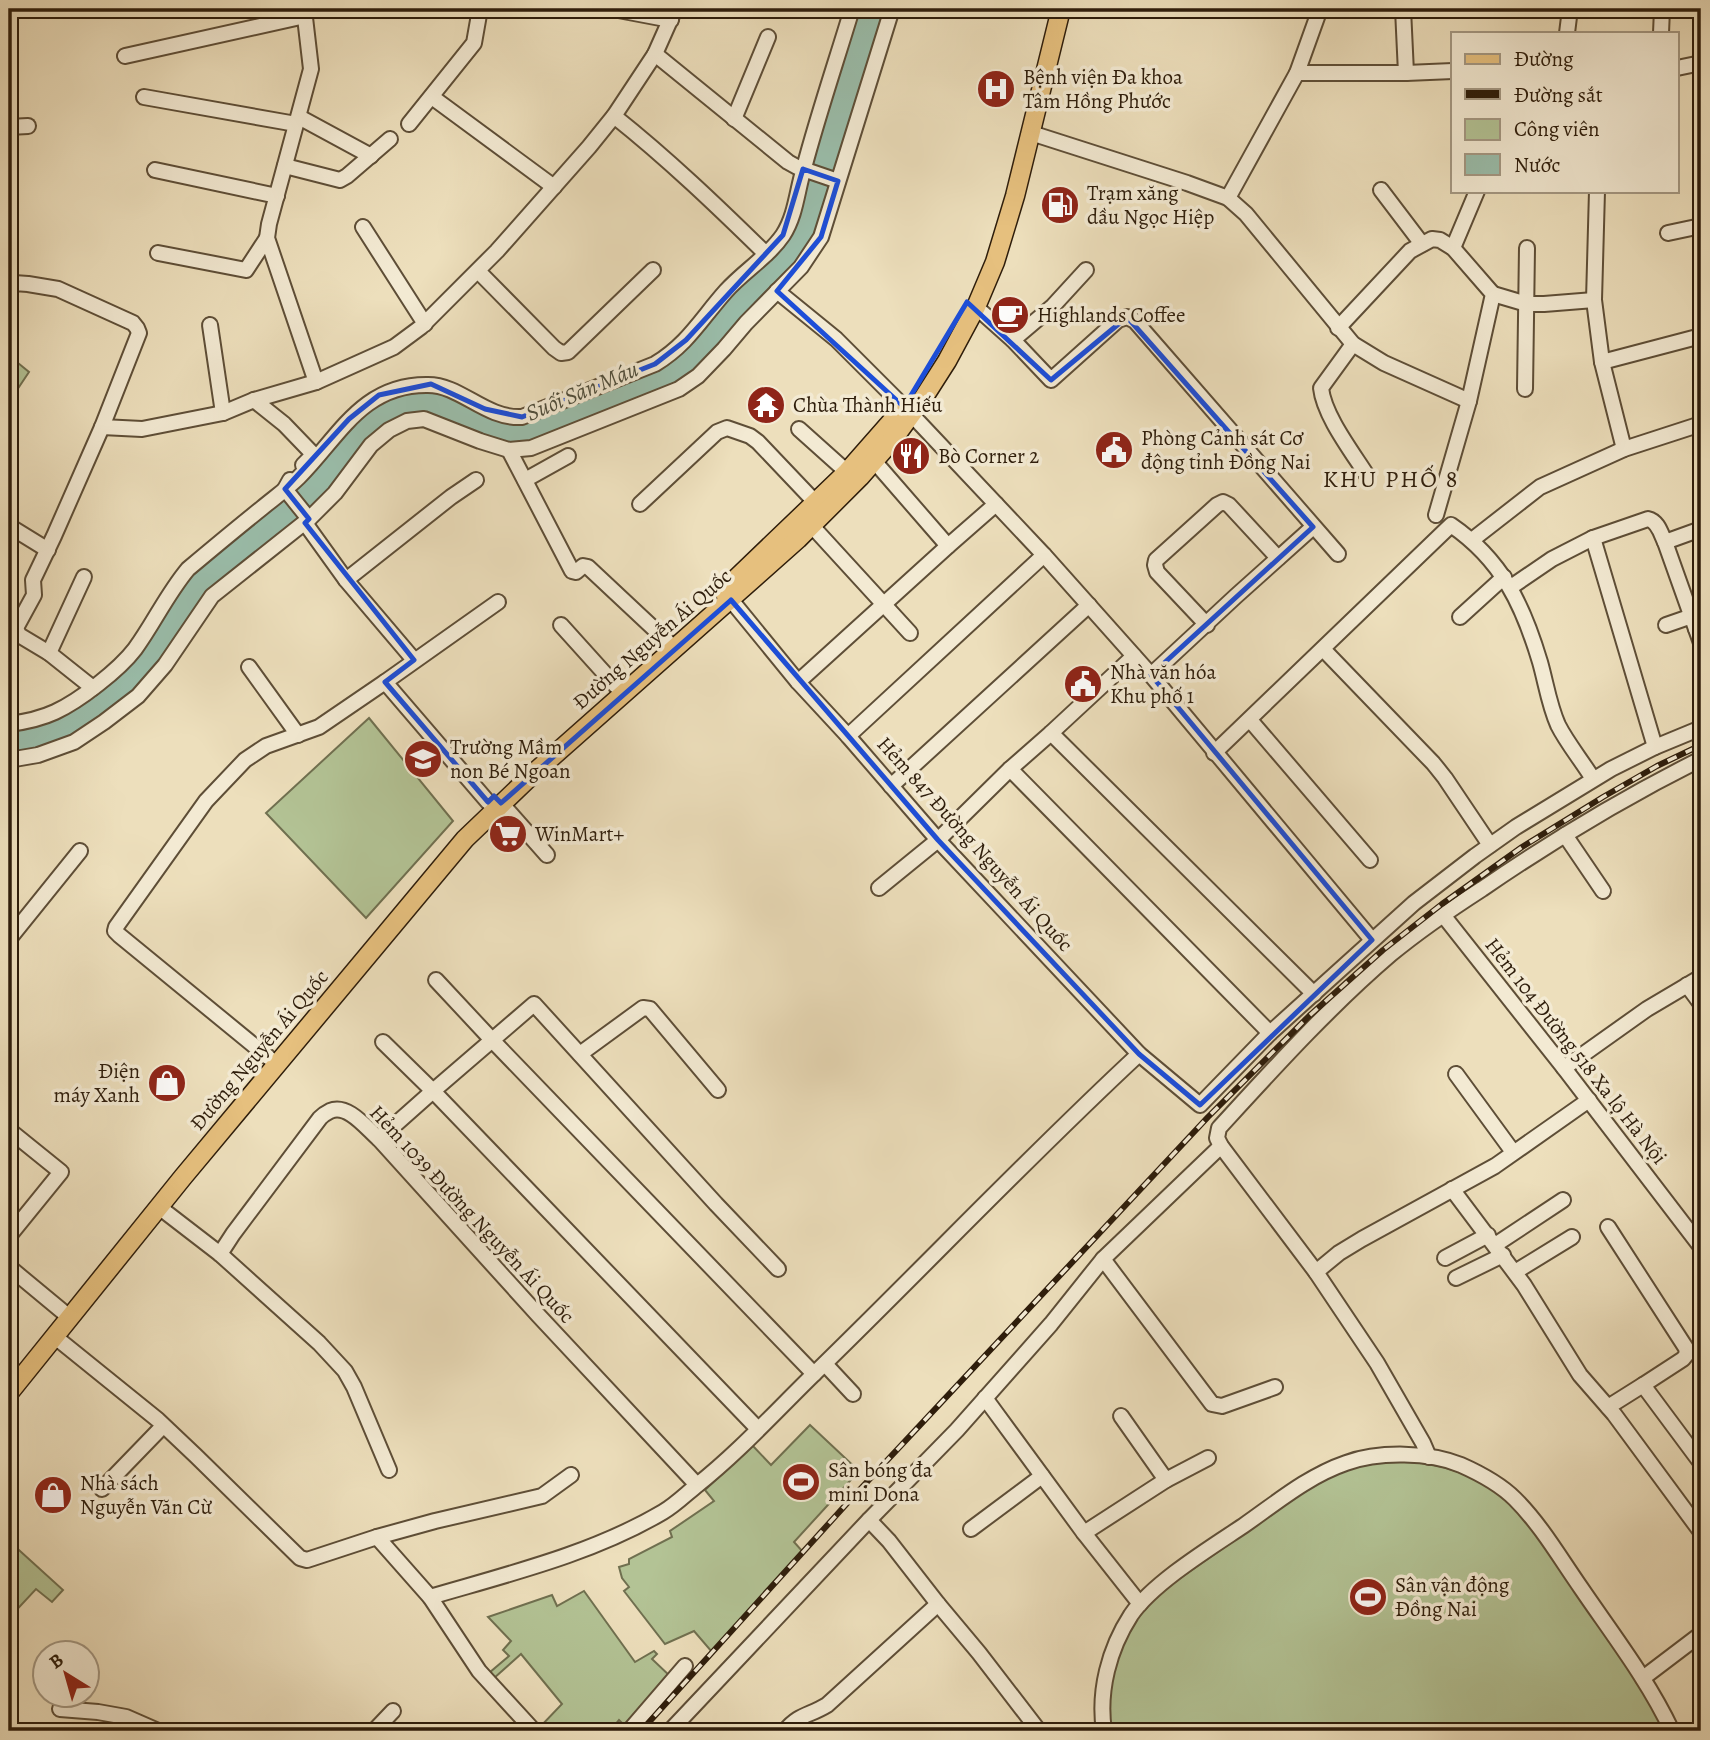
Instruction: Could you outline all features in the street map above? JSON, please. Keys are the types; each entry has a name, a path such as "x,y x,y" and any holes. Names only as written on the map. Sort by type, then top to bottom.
{"main road":[{"name":"Đường Nguyễn Ái Quốc","path":"971,305 1004,195 1049,9"},
{"name":"Đường Nguyễn Ái Quốc","path":"66,1314 179,1174 494,803 730,600 812,526 874,462 908,411 953,331 971,305 1001,244 1061,9"},
{"name":"Đường Nguyễn Ái Quốc","path":"9,1392 30,1358 50,1333 159,1207 179,1174 268,1057 412,883 616,687 817,503 908,411"},
{"name":"Đường Nguyễn Ái Quốc","path":"9,1376 30,1358"}],"street":[{"path":"409,124 474,43 480,9"},
{"path":"102,427 142,429 223,413 254,400 316,382 394,347 425,324 478,271 589,148 614,116 654,54 673,14 613,9"},
{"path":"9,724 27,722 57,711 93,688 123,662 188,569 299,477 349,419 380,396 409,386 430,384 446,388 485,409 510,418 522,417 655,364 671,354 726,291 783,235 793,216 803,169 852,9"},
{"path":"9,760 38,755 74,742 138,696 164,665 212,596 307,521 335,494 371,445 389,430 407,421 424,419 509,450 531,448 679,389 698,376 801,267 821,237 892,9"},
{"path":"1228,198 1297,73 1320,9"},
{"path":"1403,9 1406,74"},
{"path":"1425,9 1447,9"},
{"path":"1567,32 1570,9"},
{"path":"1661,32 1662,9"},
{"path":"125,56 304,12 311,69 267,238 246,270 158,253"},
{"path":"734,119 768,37"},
{"path":"654,54 788,162 838,181"},
{"path":"1678,68 1701,63"},
{"path":"1297,73 1406,74 1451,71"},
{"path":"144,97 298,120 371,156"},
{"path":"432,97 554,187"},
{"path":"614,116 672,165 766,254"},
{"path":"9,127 28,127"},
{"path":"1031,134 1228,198 1246,214 1353,344 1384,363 1469,401"},
{"path":"285,166 340,180 390,139"},
{"path":"155,170 277,196"},
{"path":"1381,190 1422,244"},
{"path":"1453,248 1477,192"},
{"path":"1597,192 1594,300 1602,362 1624,449"},
{"path":"1668,233 1701,226"},
{"path":"363,227 425,324"},
{"path":"267,238 316,382"},
{"path":"1338,328 1403,258 1432,239 1440,240 1453,248 1493,294 1527,304 1594,300"},
{"path":"1525,389 1527,248"},
{"path":"478,271 561,353 568,352 653,270"},
{"path":"1013,340 1053,306 1086,270"},
{"path":"9,290 14,283 58,289 133,323 139,333 102,427 33,580 34,594 16,628 19,635 49,653 93,688"},
{"path":"776,292 836,340 908,411 1044,555 1151,675 1372,940"},
{"path":"1436,516 1469,401 1493,294"},
{"path":"971,305 1013,340 1051,380 1118,320 1127,317 1135,321 1338,554"},
{"path":"210,325 223,413"},
{"path":"1602,362 1701,336"},
{"path":"1353,344 1321,388 1321,394 1335,426 1368,477"},
{"path":"254,400 284,424 310,452 311,457 291,478 285,489"},
{"path":"1472,540 1540,487 1624,449 1701,424"},
{"path":"640,505 718,432 727,428 750,436 758,442 817,503"},
{"path":"799,429 847,472"},
{"path":"509,450 572,571 576,572 583,566 588,567 667,641"},
{"path":"524,480 568,456"},
{"path":"874,462 948,546"},
{"path":"346,580 476,480"},
{"path":"285,489 346,580 414,660"},
{"path":"1207,625 1157,572 1157,560 1223,502 1229,505 1278,558"},
{"path":"798,682 996,504"},
{"path":"1460,617 1507,582 1593,538 1648,519 1656,523 1665,542 1698,629 1666,625"},
{"path":"1214,753 1451,525 1472,540 1507,582 1521,610 1539,660 1558,725 1593,779"},
{"path":"9,526 48,550"},
{"path":"812,526 910,633"},
{"path":"1151,675 1313,527"},
{"path":"1665,542 1701,529"},
{"path":"1593,538 1655,747"},
{"path":"848,736 1044,555"},
{"path":"49,653 84,577"},
{"name":"Hẻm 847 Đường Nguyễn Ái Quốc","path":"730,600 798,682 938,840 1139,1054 1200,1105 1270,1033"},
{"path":"268,1057 115,929 206,801 255,752 309,732 327,722 498,602"},
{"path":"891,786 1089,605"},
{"path":"561,625 616,687"},
{"path":"1323,649 1433,763 1490,845"},
{"path":"879,888 938,840 1010,769 1134,656"},
{"path":"249,667 298,735"},
{"path":"385,682 494,803 547,855"},
{"path":"1250,720 1370,860"},
{"path":"1010,769 1270,1033 1372,940 1490,845 1593,779 1655,747 1701,729"},
{"path":"1051,733 1314,994"},
{"path":"1429,1457 1377,1363 1316,1272 1221,1146 1217,1138 1219,1128 1328,1012 1392,954 1443,915 1564,835 1701,759"},
{"path":"1564,835 1603,891"},
{"path":"9,939 80,851"},
{"name":"Hẻm 104 Đường 518 Xa lộ Hà Nội","path":"1443,915 1701,1247"},
{"path":"1564,1068 1638,1015 1701,977"},
{"path":"436,980 492,1040 819,1369 853,1394"},
{"path":"1688,985 1701,1004"},
{"path":"379,1139 534,1004 778,1269"},
{"path":"580,1054 643,1008 650,1009 718,1090"},
{"path":"383,1042 758,1429"},
{"path":"430,1597 521,1571 590,1546 635,1527 665,1510 716,1470 1069,1119 1139,1054"},
{"path":"1455,1074 1513,1152"},
{"path":"1316,1272 1362,1239 1495,1166 1589,1100"},
{"name":"Hẻm 1039 Đường Nguyễn Ái Quốc","path":"220,1254 320,1118 339,1109 350,1113 379,1139 697,1485"},
{"path":"9,1130 61,1171 9,1236"},
{"path":"670,1731 957,1430 1051,1324 1103,1259 1221,1146"},
{"path":"1452,1189 1515,1272 1580,1375 1608,1407 1701,1532"},
{"path":"1456,1278 1495,1245 1563,1200"},
{"path":"159,1207 220,1254 319,1343 345,1371 389,1470"},
{"path":"1608,1227 1686,1348 1687,1354 1608,1407"},
{"path":"1515,1272 1572,1237"},
{"path":"1445,1258 1495,1245"},
{"path":"1103,1259 1212,1404 1222,1406 1275,1387"},
{"path":"9,1267 66,1314"},
{"path":"50,1333 163,1426 300,1558 307,1560 435,1521 542,1496 571,1475"},
{"path":"1643,1385 1701,1462"},
{"path":"985,1398 1140,1604"},
{"path":"1121,1416 1166,1480"},
{"path":"102,1489 163,1426"},
{"path":"1104,1731 1105,1675 1119,1638 1140,1604 1184,1567 1318,1475 1349,1462 1388,1455 1429,1457 1461,1465 1513,1497 1536,1523 1643,1678 1672,1731"},
{"path":"1084,1533 1166,1480 1208,1458"},
{"path":"971,1529 1042,1476"},
{"path":"869,1520 889,1541 1039,1731"},
{"path":"377,1537 430,1597 479,1671 534,1731"},
{"path":"785,1731 800,1716 827,1705 938,1604"},
{"path":"1643,1678 1701,1634"},
{"path":"629,1731 685,1667"},
{"path":"60,1709 126,1717 158,1731"},
{"path":"374,1731 393,1711"}],"highlighted area":[{"path":"803,169 838,181 821,237 777,291 904,407 967,302 1051,380 1127,317 1313,527 1151,675 1372,940 1200,1105 1139,1054 938,840 731,600 501,803 494,796 488,802 385,682 414,660 305,523 309,519 285,489 349,419 379,395 431,384 485,409 522,417 655,364 686,340 783,235"}],"green space":[{"path":"9,347 14,349 18,363 29,372 9,402"},
{"path":"369,718 453,821 366,918 266,813"},
{"path":"810,1425 859,1471 794,1542 803,1552 712,1652 694,1631 665,1644 624,1591 629,1587 622,1578 619,1567 629,1564 629,1559 672,1537 670,1531 714,1501 705,1490 752,1445 771,1465"},
{"name":"Sân vận động Đồng Nai","path":"1388,1461 1421,1463 1467,1475 1508,1501 1537,1535 1637,1680 1665,1731 1111,1731 1111,1676 1125,1640 1145,1608 1169,1586 1321,1480 1351,1468"},
{"path":"9,1541 63,1590 52,1602 36,1589 10,1617"},
{"path":"584,1591 635,1662 654,1651 657,1654 652,1659 671,1677 627,1728 619,1720 610,1731 542,1731 539,1728 562,1704 521,1654 493,1679 489,1673 509,1656 503,1650 511,1641 488,1617 552,1595 557,1606"}],"water":[{"name":"Suối Săn Máu","path":"856,9 888,9 817,235 798,264 722,346 677,385 531,444 509,446 406,417 332,491 223,581 136,693 72,738 9,756 9,728 96,691 179,585 351,423 382,399 430,389 509,422 659,366 787,237"}],"railway":[{"path":"641,1731 851,1499 1208,1117 1309,1016 1383,950 1522,847 1657,766 1701,745"}],"place":[{"name":"Bệnh viện Đa khoa Tâm Hồng Phước","path":"996,89"},
{"name":"Trạm xăng dầu Ngọc Hiệp","path":"1060,205"},
{"name":"Highlands Coffee","path":"1010,315"},
{"name":"Chùa Thành Hiếu","path":"766,405"},
{"name":"Phòng Cảnh sát Cơ động tỉnh Đồng Nai","path":"1114,450"},
{"name":"Bò Corner 2","path":"911,456"},
{"name":"Nhà văn hóa Khu phố 1","path":"1083,684"},
{"name":"Trường Mầm non Bé Ngoan","path":"423,759"},
{"name":"WinMart+","path":"508,834"},
{"name":"Điện máy Xanh","path":"167,1083"},
{"name":"Sân bóng đa mini Dona","path":"801,1482"},
{"name":"Nhà sách Nguyễn Văn Cừ","path":"53,1495"},
{"name":"Sân vận động Đồng Nai","path":"1368,1597"}],"district":[{"name":"KHU PHỐ 8","path":"1391,479"}]}
